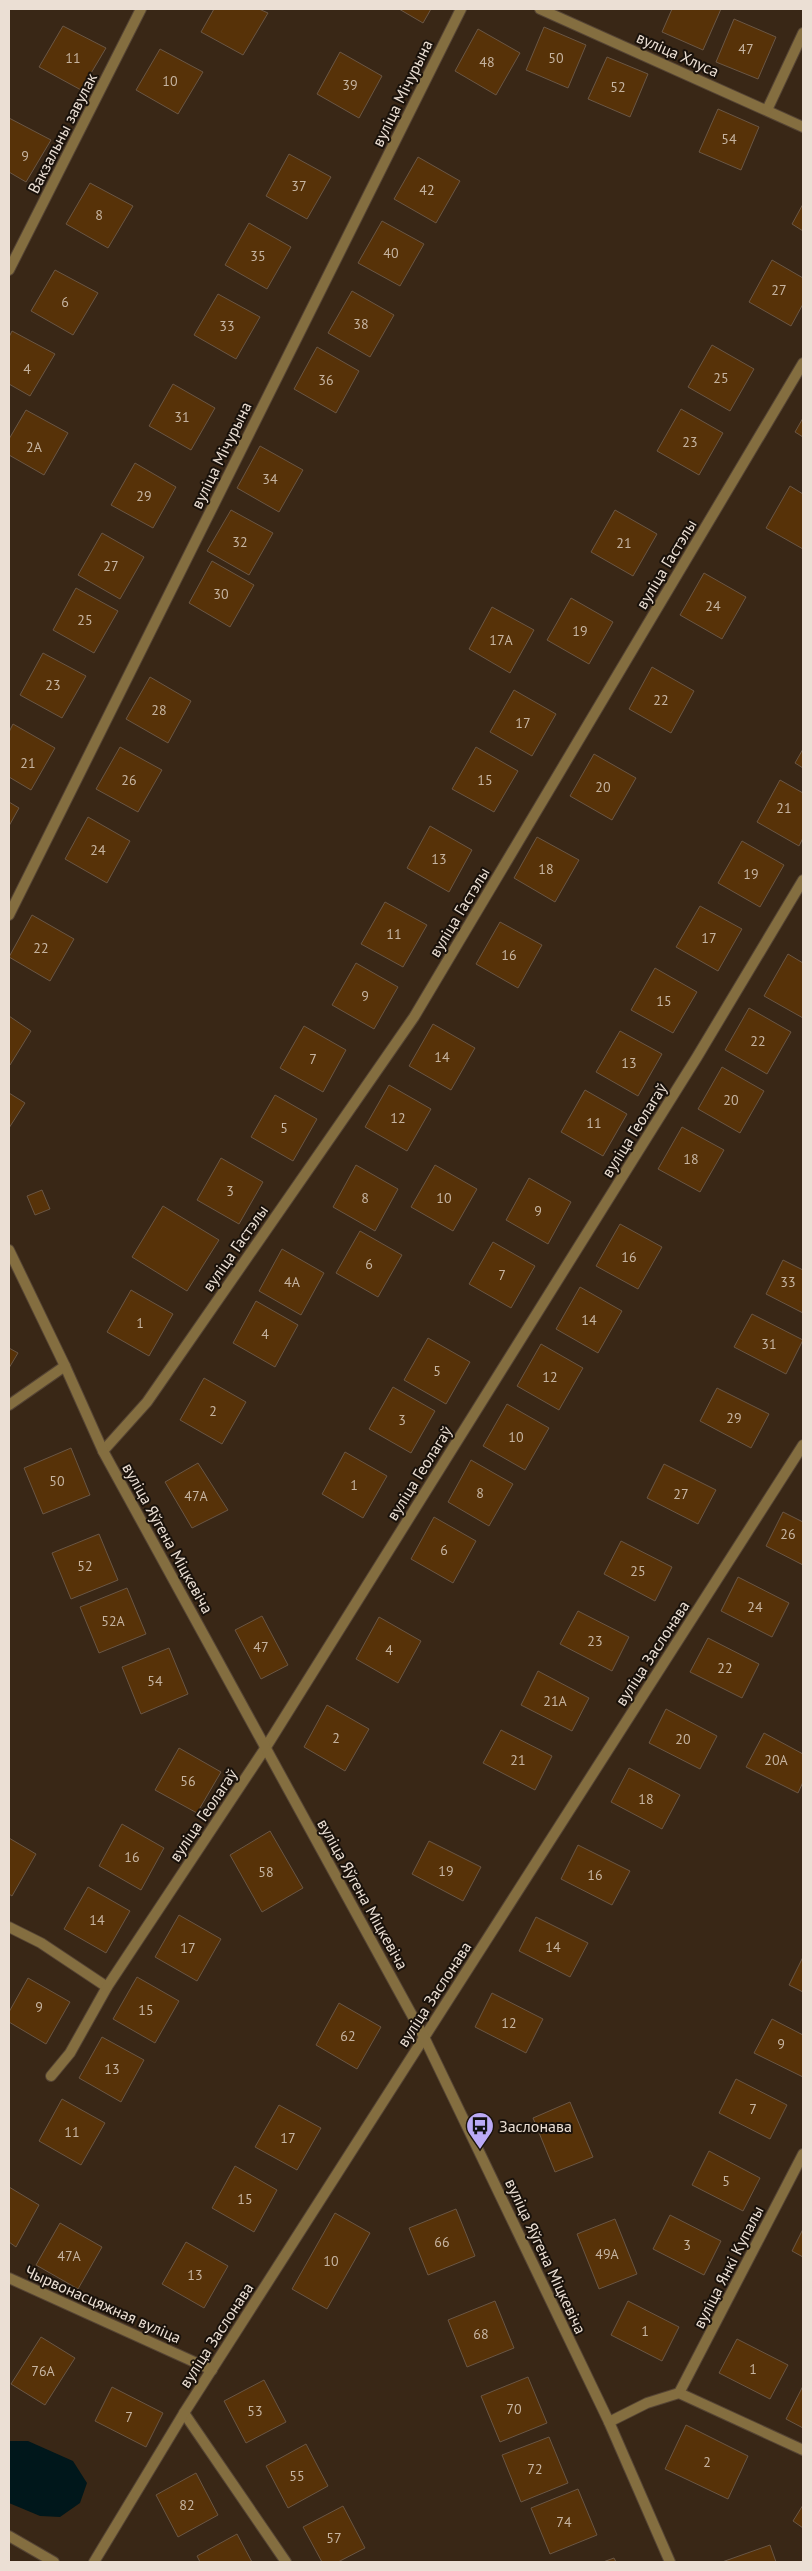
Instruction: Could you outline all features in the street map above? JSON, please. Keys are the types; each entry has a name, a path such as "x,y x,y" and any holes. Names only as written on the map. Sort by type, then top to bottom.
{"street":[{"name":"Вакзальны завулак","path":"9,270 141,9"},
{"name":"вуліца Мічурына","path":"9,915 461,9"},
{"name":"вуліца Хлуса","path":"540,9 803,127"},
{"path":"767,110 803,32"},
{"name":"вуліца Гастэлы","path":"103,1451 147,1402 414,1017 803,363"},
{"name":"вуліца Геолагаў","path":"51,2076 70,2053 107,1987 266,1747 691,1066 803,880"},
{"name":"вуліца Яўгена Міцкевіча","path":"9,1250 65,1366 103,1451 424,2037 608,2422 670,2562"},
{"path":"9,1405 65,1366"},
{"name":"вуліца Заслонава","path":"94,2562 184,2413 803,1445"},
{"path":"9,1927 41,1943 107,1987"},
{"name":"вуліца Янкі Купалы","path":"679,2393 803,2154"},
{"name":"Чырвонасцяжная вуліца","path":"9,2278 212,2370"},
{"path":"608,2422 647,2403 679,2393 803,2450"},
{"path":"184,2413 286,2562"},
{"path":"9,2536 54,2562"}],"water":[{"path":"9,2441 28,2441 73,2461 87,2483 80,2503 60,2517 40,2516 9,2503"}],"building":[{"path":"214,9 259,9 268,13 243,55 201,32"},
{"path":"399,9 431,9 423,23"},
{"path":"672,9 721,9 703,50 662,32"},
{"path":"734,19 776,37 758,79 716,62"},
{"path":"63,26 106,48 81,90 39,67"},
{"path":"544,27 586,45 568,88 526,70"},
{"path":"478,29 520,53 496,95 455,71"},
{"path":"160,49 203,72 178,114 136,90"},
{"path":"340,52 382,76 359,118 317,94"},
{"path":"607,57 648,74 630,117 588,99"},
{"path":"718,109 759,127 741,170 699,152"},
{"path":"9,118 51,140 26,182 9,172"},
{"path":"289,154 331,177 307,219 266,196"},
{"path":"418,157 460,181 436,223 394,199"},
{"path":"90,183 133,206 108,248 66,224"},
{"path":"803,204 803,231 792,224"},
{"path":"382,221 424,244 400,286 358,263"},
{"path":"249,223 291,247 267,289 225,265"},
{"path":"772,260 803,278 803,304 791,326 749,302"},
{"path":"55,270 98,293 73,335 31,311"},
{"path":"352,291 394,315 370,357 328,333"},
{"path":"218,294 260,317 236,359 194,335"},
{"path":"12,331 55,354 30,396 9,384 9,337"},
{"path":"712,345 754,369 730,411 688,387"},
{"path":"317,347 359,371 336,413 294,389"},
{"path":"173,384 215,408 191,450 149,426"},
{"path":"681,409 723,433 699,475 657,451"},
{"path":"26,410 68,433 44,475 9,455 9,439"},
{"path":"803,418 803,437 795,432"},
{"path":"260,446 303,470 279,512 237,488"},
{"path":"135,463 176,487 153,528 111,505"},
{"path":"790,486 803,494 803,549 766,528"},
{"path":"231,510 273,533 249,575 207,551"},
{"path":"615,510 657,534 633,576 591,552"},
{"path":"102,533 144,557 120,599 78,575"},
{"path":"212,561 254,585 230,627 189,603"},
{"path":"704,573 746,597 722,639 680,615"},
{"path":"76,588 118,611 94,653 53,630"},
{"path":"571,598 613,622 589,664 547,640"},
{"path":"492,607 534,630 510,673 469,649"},
{"path":"43,653 86,676 62,718 20,695"},
{"path":"652,667 694,691 671,733 629,709"},
{"path":"150,677 191,701 168,743 126,719"},
{"path":"514,690 556,714 532,756 490,732"},
{"path":"13,724 55,748 31,790 9,777 9,732"},
{"path":"120,747 162,770 138,812 96,789"},
{"path":"476,747 518,771 494,812 452,789"},
{"path":"803,749 803,768 795,763"},
{"path":"594,754 636,778 612,820 570,796"},
{"path":"780,780 803,793 803,838 799,846 757,822"},
{"path":"9,802 19,808 9,826"},
{"path":"88,817 130,841 107,883 65,859"},
{"path":"430,826 472,850 449,892 407,868"},
{"path":"537,837 579,860 555,902 514,878"},
{"path":"742,841 784,865 760,907 718,883"},
{"path":"385,902 427,925 403,967 361,944"},
{"path":"700,906 742,929 718,971 676,947"},
{"path":"32,915 74,939 50,981 9,957"},
{"path":"500,922 542,945 518,988 476,964"},
{"path":"788,954 803,963 803,1018 764,996"},
{"path":"356,963 398,987 374,1029 332,1005"},
{"path":"655,968 697,992 673,1033 631,1010"},
{"path":"749,1008 791,1032 767,1074 725,1050"},
{"path":"9,1016 31,1031 10,1065 9,1064"},
{"path":"433,1024 475,1048 451,1090 409,1066"},
{"path":"304,1026 346,1050 323,1092 280,1068"},
{"path":"620,1031 662,1054 638,1096 596,1072"},
{"path":"722,1067 764,1091 740,1133 698,1109"},
{"path":"389,1085 431,1109 407,1151 365,1127"},
{"path":"585,1090 627,1114 603,1156 561,1132"},
{"path":"9,1093 25,1103 9,1128"},
{"path":"275,1095 317,1119 293,1161 251,1137"},
{"path":"682,1127 724,1150 700,1192 658,1169"},
{"path":"221,1158 263,1182 239,1224 197,1200"},
{"path":"356,1165 398,1189 375,1231 333,1207"},
{"path":"435,1165 477,1189 453,1231 411,1207"},
{"path":"529,1178 571,1202 548,1244 506,1220"},
{"path":"42,1190 50,1209 35,1215 27,1196"},
{"path":"163,1206 219,1240 187,1291 132,1257"},
{"path":"620,1224 662,1247 638,1289 596,1266"},
{"path":"360,1231 402,1255 378,1297 336,1273"},
{"path":"493,1242 535,1266 511,1308 469,1284"},
{"path":"282,1249 324,1273 301,1315 259,1291"},
{"path":"783,1260 803,1270 803,1313 766,1294"},
{"path":"580,1287 622,1311 598,1353 556,1329"},
{"path":"131,1290 173,1314 149,1356 107,1332"},
{"path":"256,1301 298,1325 275,1367 233,1343"},
{"path":"752,1314 803,1340 786,1374 734,1347"},
{"path":"428,1338 470,1362 446,1404 404,1380"},
{"path":"541,1344 583,1368 559,1410 517,1386"},
{"path":"9,1348 18,1353 9,1368"},
{"path":"204,1378 246,1402 222,1444 180,1420"},
{"path":"393,1387 435,1411 411,1453 369,1429"},
{"path":"717,1388 769,1414 751,1448 700,1421"},
{"path":"507,1404 549,1428 525,1470 483,1446"},
{"path":"71,1448 90,1495 43,1514 24,1468"},
{"path":"345,1452 387,1476 363,1518 322,1494"},
{"path":"471,1460 513,1484 489,1526 448,1502"},
{"path":"198,1463 228,1510 192,1528 165,1482"},
{"path":"664,1464 716,1490 698,1524 647,1498"},
{"path":"783,1512 803,1522 803,1565 766,1546"},
{"path":"434,1517 476,1541 453,1583 411,1559"},
{"path":"99,1534 118,1580 71,1599 52,1553"},
{"path":"621,1541 672,1567 655,1601 604,1574"},
{"path":"738,1577 789,1603 772,1637 721,1611"},
{"path":"127,1588 146,1634 99,1653 80,1607"},
{"path":"578,1611 629,1637 612,1671 560,1644"},
{"path":"262,1616 288,1665 261,1679 235,1630"},
{"path":"379,1617 421,1641 398,1683 356,1659"},
{"path":"708,1638 759,1664 742,1698 690,1672"},
{"path":"169,1648 188,1694 141,1714 122,1667"},
{"path":"538,1671 589,1698 572,1731 521,1705"},
{"path":"327,1705 369,1729 345,1771 304,1747"},
{"path":"666,1709 717,1736 700,1769 649,1743"},
{"path":"501,1730 552,1756 535,1790 483,1763"},
{"path":"764,1733 803,1754 803,1782 798,1793 746,1767"},
{"path":"179,1748 221,1772 197,1813 155,1790"},
{"path":"629,1768 680,1795 662,1829 611,1802"},
{"path":"122,1824 164,1848 141,1890 99,1866"},
{"path":"270,1831 303,1888 262,1912 230,1855"},
{"path":"9,1838 36,1854 12,1896 9,1894"},
{"path":"429,1841 481,1867 463,1901 412,1874"},
{"path":"578,1845 630,1871 612,1905 561,1879"},
{"path":"88,1887 130,1911 106,1953 64,1929"},
{"path":"179,1915 221,1939 197,1981 155,1957"},
{"path":"536,1917 588,1943 570,1977 519,1951"},
{"path":"803,1957 803,1992 789,1985"},
{"path":"137,1977 179,2001 155,2043 113,2019"},
{"path":"28,1978 70,2002 46,2044 9,2022 9,2012"},
{"path":"492,1993 543,2019 526,2053 475,2027"},
{"path":"339,2003 381,2027 357,2069 316,2045"},
{"path":"772,2019 803,2035 803,2077 754,2053"},
{"path":"102,2037 144,2060 121,2102 79,2078"},
{"path":"736,2079 787,2105 770,2139 719,2113"},
{"path":"62,2099 105,2123 81,2165 39,2141"},
{"path":"570,2102 593,2157 555,2172 533,2118"},
{"path":"279,2105 321,2128 297,2170 255,2147"},
{"path":"709,2151 760,2178 743,2211 692,2185"},
{"path":"235,2166 277,2190 254,2232 212,2208"},
{"path":"9,2187 39,2205 16,2247 9,2242"},
{"path":"456,2209 475,2256 428,2275 409,2228"},
{"path":"335,2213 370,2233 327,2309 292,2289"},
{"path":"670,2215 721,2241 704,2275 653,2249"},
{"path":"615,2219 637,2274 599,2289 577,2234"},
{"path":"60,2223 102,2247 78,2289 36,2265"},
{"path":"803,2229 803,2257 792,2251"},
{"path":"186,2242 228,2266 204,2308 162,2284"},
{"path":"495,2301 514,2348 467,2367 448,2320"},
{"path":"628,2301 679,2327 662,2361 611,2335"},
{"path":"41,2337 75,2358 45,2405 11,2384"},
{"path":"737,2339 788,2365 770,2399 719,2373"},
{"path":"528,2377 547,2423 500,2442 481,2396"},
{"path":"264,2380 286,2422 246,2443 224,2401"},
{"path":"803,2386 803,2428 786,2419"},
{"path":"112,2387 163,2413 146,2447 95,2421"},
{"path":"686,2425 748,2456 728,2499 665,2469"},
{"path":"549,2437 568,2483 521,2502 502,2455"},
{"path":"306,2444 328,2486 288,2508 266,2466"},
{"path":"196,2473 218,2515 178,2537 156,2495"},
{"path":"578,2489 597,2535 550,2554 531,2508"},
{"path":"803,2505 803,2528 793,2521"},
{"path":"343,2506 365,2548 338,2562 322,2562 303,2527"},
{"path":"237,2534 252,2562 200,2562 197,2556"},
{"path":"770,2545 776,2562 722,2562"},
{"path":"614,2558 616,2562 603,2562"}],"place":[{"name":"Заслонава","path":"480,2150"}]}
